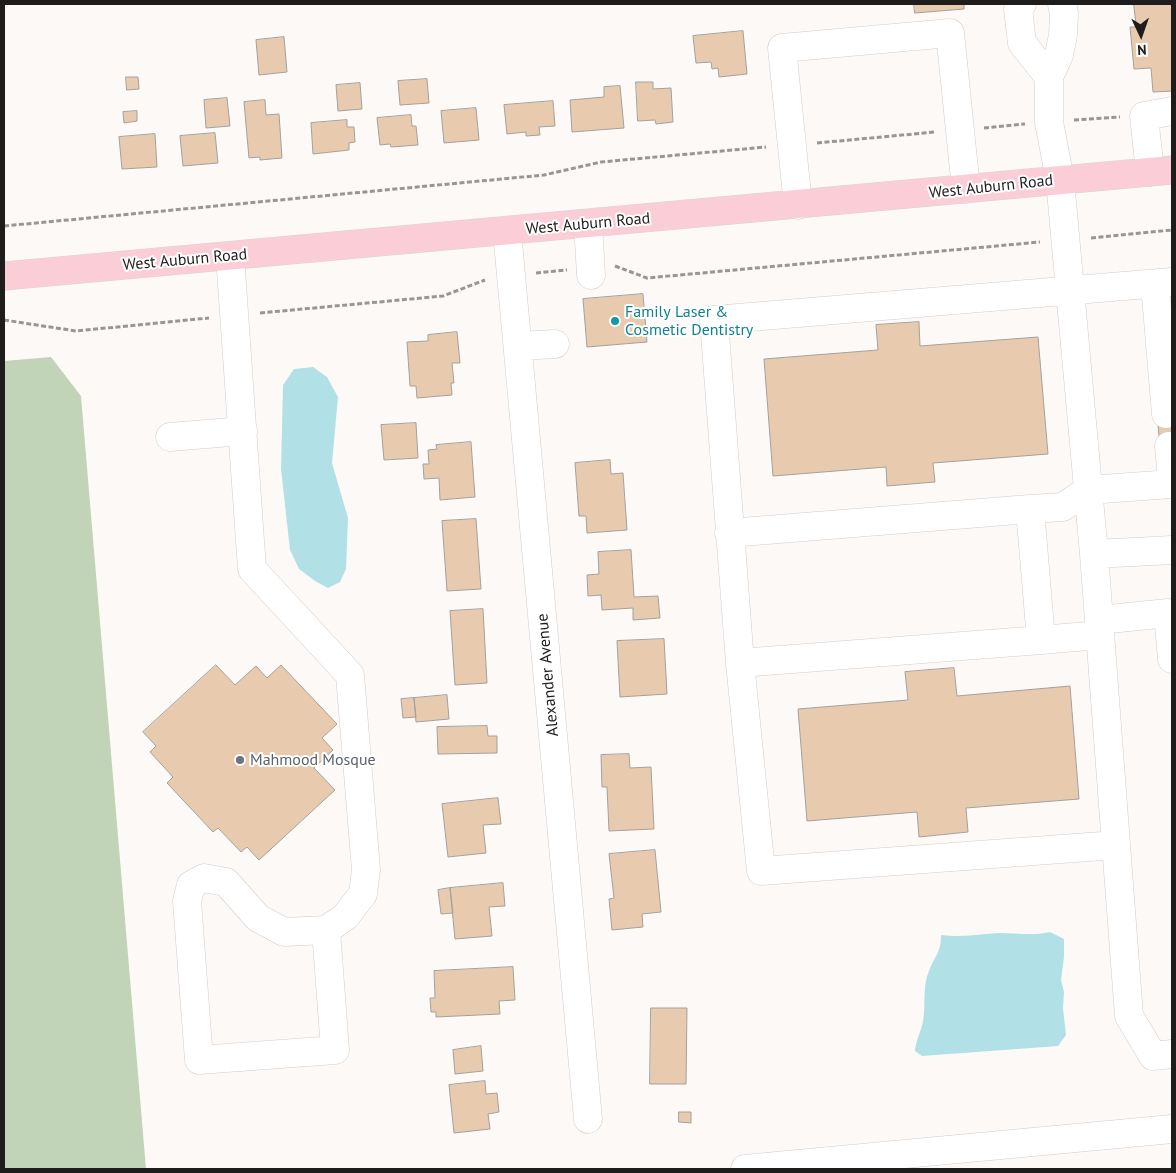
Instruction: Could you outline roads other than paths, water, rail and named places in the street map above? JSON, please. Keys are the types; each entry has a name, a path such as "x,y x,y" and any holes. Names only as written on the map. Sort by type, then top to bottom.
{"main road":[{"name":"West Auburn Road","path":"4,276 1161,171"}],"street":[{"path":"1022,4 1018,9 1022,43 1049,77"},
{"path":"1062,4 1064,14 1063,35 1059,55 1049,77 1049,122 1060,180 1094,554 1129,1016 1153,1056 1172,1054"},
{"path":"798,205 782,48 950,33 966,190"},
{"path":"1161,171 1144,116 1172,111"},
{"path":"588,224 590,271"},
{"name":"Alexander Avenue","path":"507,231 519,346 588,1120"},
{"path":"230,256 252,569 350,675 366,870 363,894 345,917 326,930 284,932 258,918 226,882 204,878 190,885 187,901 198,1060 335,1050 326,930"},
{"path":"1116,845 760,871 740,663 714,320 1164,283 1166,414"},
{"path":"519,346 555,344"},
{"path":"170,437 243,431"},
{"path":"1169,446 1172,480"},
{"path":"730,533 1063,507 1088,490 1172,484"},
{"path":"1030,509 1041,640"},
{"path":"1094,554 1172,550"},
{"path":"740,663 1041,640 1170,613 1172,660"},
{"path":"744,1169 956,1159 1172,1129"}],"water":[{"path":"313,367 327,377 338,397 332,463 348,518 346,569 340,582 328,588 299,569 290,550 281,469 283,385 294,369"},
{"path":"1050,932 1064,939 1061,980 1064,992 1063,1008 1066,1035 1058,1046 922,1056 915,1051 923,1021 927,977 939,950 941,935 963,936"}],"place":[{"name":"Family Laser & Cosmetic Dentistry","path":"615,321"},
{"name":"Mahmood Mosque","path":"240,760"}]}
